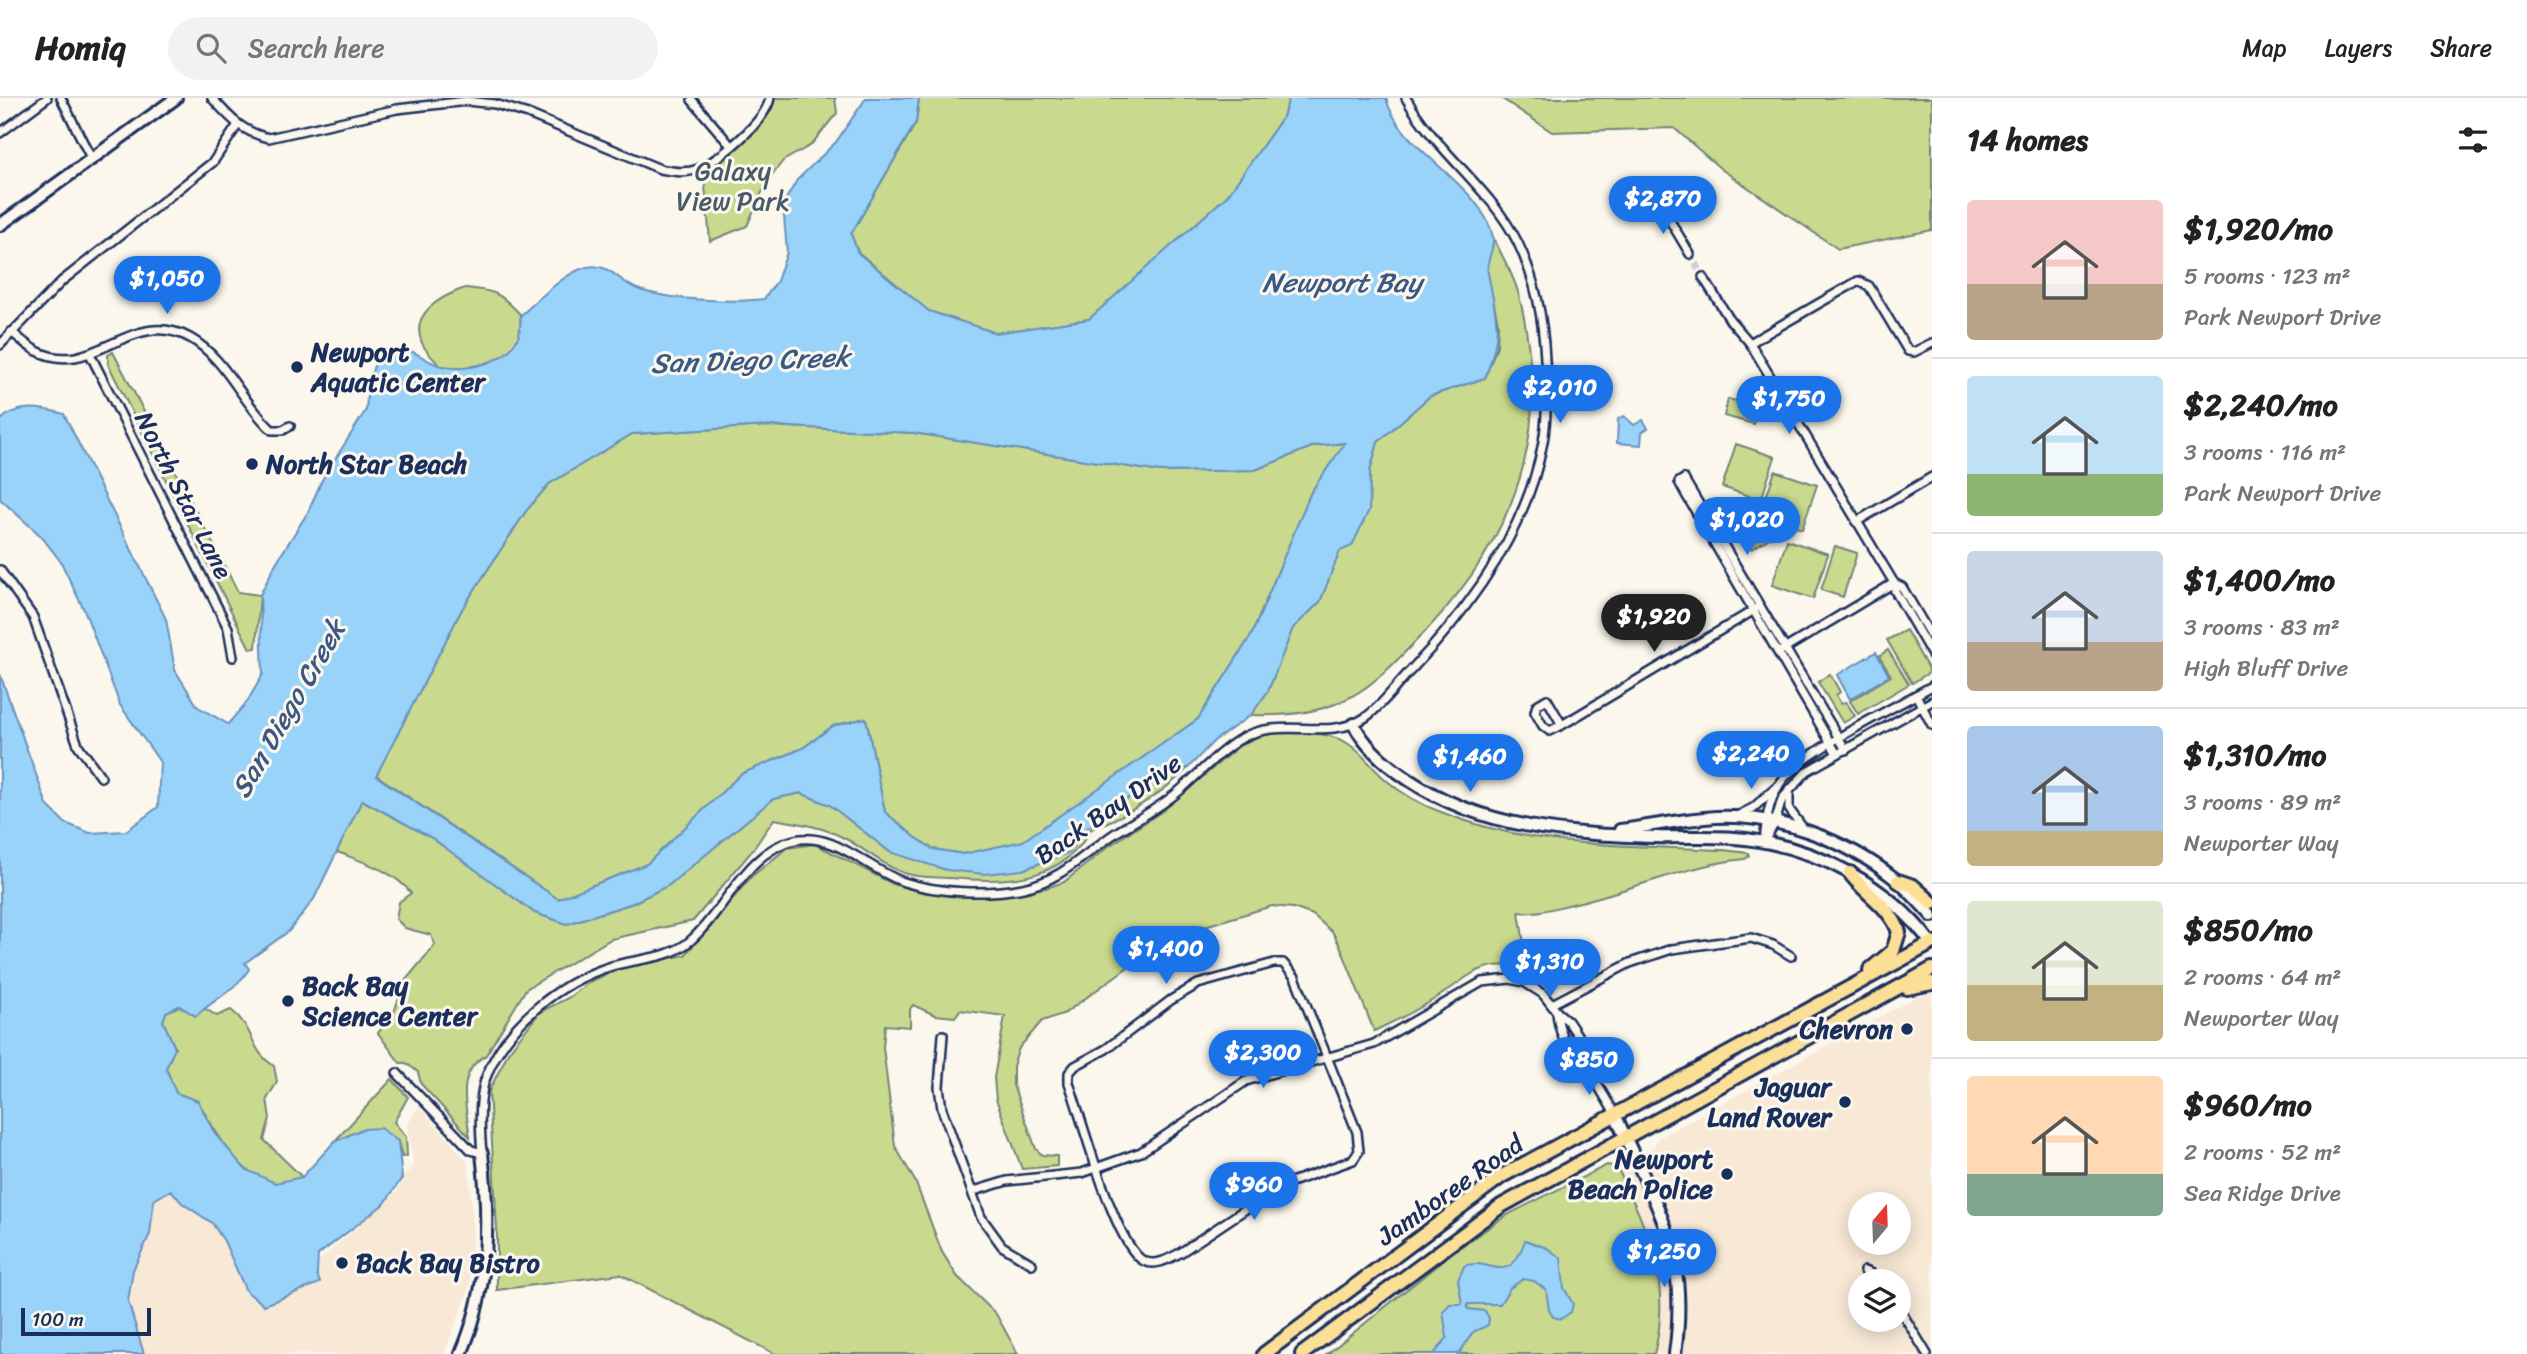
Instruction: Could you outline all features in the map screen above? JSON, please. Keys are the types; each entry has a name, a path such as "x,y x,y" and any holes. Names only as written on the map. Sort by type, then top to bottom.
{"main road":[{"path":"1849,989 1893,951 1900,935 1889,912 1860,886 1850,873"},
{"path":"1898,881 1913,886 1932,903"},
{"name":"Jamboree Road","path":"1264,1354 1502,1176 1932,943"},
{"name":"Jamboree Road","path":"1302,1354 1464,1230 1501,1206 1932,970"},
{"path":"1899,988 1932,983"}],"street":[{"path":"0,133 47,98"},
{"path":"61,98 92,160"},
{"path":"0,225 176,98"},
{"path":"212,98 237,126 253,134 285,137 339,121 397,109 467,101 495,104 528,114 660,169 681,172 698,169 731,146 762,117 770,98"},
{"path":"1406,98 1428,132 1502,216 1521,249 1542,310 1546,414 1538,464 1501,554 1433,647 1379,706 1354,724 1360,737 1386,762 1437,797 1524,827 1597,833 1725,837 1764,842 1850,873 1890,899 1932,943"},
{"path":"692,100 731,146"},
{"path":"0,345 62,281 213,162 237,126"},
{"path":"1660,204 1690,254"},
{"path":"1703,276 1730,320 1750,342 1894,583 1895,591 1932,655"},
{"path":"1750,342 1858,281 1869,286 1908,351 1914,352 1932,343"},
{"path":"12,332 35,351 64,358 90,354 137,331 176,332 208,351 272,430 283,430 290,426"},
{"name":"North Star Lane","path":"90,354 228,628 233,657"},
{"path":"1856,522 1932,477"},
{"path":"1837,754 1777,653 1757,609 1684,479 1679,482 1757,609 1785,649 1846,750"},
{"path":"0,570 33,617 78,745 102,776"},
{"path":"1894,583 1902,587 1932,638"},
{"path":"1777,653 1894,583"},
{"path":"1562,725 1757,609"},
{"path":"1732,818 1753,808 1796,765 1932,686"},
{"path":"1916,695 1932,725"},
{"path":"1770,822 1789,789 1807,771 1932,701"},
{"name":"Back Bay Drive","path":"461,1354 483,1285 487,1200 482,1153 484,1082 505,1045 531,1013 552,997 604,968 656,958 690,941 756,862 779,846 796,840 823,841 890,876 915,885 991,891 1024,888 1062,874 1102,842 1165,803 1245,737 1279,727 1330,728 1354,724"},
{"path":"1764,842 1778,785"},
{"path":"1789,789 1788,804 1791,814 1808,832"},
{"path":"1597,833 1680,821 1732,818 1770,822 1808,832 1872,862 1898,881 1932,916"},
{"path":"1555,1008 1630,963 1672,949 1751,938 1773,944 1791,956"},
{"path":"1283,963 1295,977 1328,1058 1360,1142 1353,1160 1280,1186 1180,1254 1150,1264 1135,1254 1115,1221 1069,1083 1069,1073 1075,1066 1106,1049 1161,1007 1198,984 1263,965 1283,963"},
{"path":"974,1191 1007,1181 1064,1176 1098,1169 1156,1145 1217,1098 1247,1081 1392,1036 1469,989 1496,979 1524,982 1543,994 1568,1021 1591,1056 1587,1067"},
{"path":"1555,1008 1558,1026 1577,1065 1587,1067 1615,1114 1671,1240 1679,1278 1680,1319 1675,1354"},
{"path":"943,1035 939,1087 942,1109 989,1232 1002,1246 1032,1264"},
{"path":"1567,1043 1578,1038"},
{"path":"397,1073 471,1150 482,1153"},
{"path":"1911,1328 1927,1354"}],"shaded area":[{"path":"1932,993 1932,1354 1654,1354 1661,1308 1634,1202 1617,1167 1654,1147 1657,1139 1918,996"},
{"path":"419,1107 468,1162 473,1229 469,1290 444,1354 145,1354 128,1301 133,1270 150,1234 154,1199 171,1190 182,1203 212,1223 224,1241 246,1293 265,1305 319,1282 319,1261 397,1192 402,1178 414,1166 407,1125"}],"green space":[{"name":"Galaxy View Park","path":"774,98 835,98 837,113 811,145 783,161 767,181 747,226 710,241 704,174 758,130"},
{"path":"919,98 1289,98 1283,117 1227,196 1090,319 996,333 928,311 858,252 851,234 916,123"},
{"path":"1501,98 1932,98 1932,230 1838,249 1721,169 1674,128 1552,132"},
{"path":"1494,239 1513,279 1521,305 1529,349 1532,407 1520,476 1494,539 1456,596 1434,622 1369,685 1330,706 1308,712 1251,715 1268,691 1293,628 1320,602 1340,550 1369,510 1370,471 1378,442 1430,396 1485,378 1497,346 1498,323 1486,266"},
{"path":"465,288 491,292 507,302 521,315 519,335 512,347 495,360 473,366 440,366 423,346 419,332 420,323 430,307"},
{"path":"113,352 238,592 260,595 256,648 250,649 108,364 108,355"},
{"path":"1728,399 1758,406 1754,424 1724,416"},
{"path":"768,426 914,433 1161,472 1255,470 1314,446 1346,443 1311,492 1252,634 1198,719 1023,842 963,854 933,849 915,837 885,812 866,718 833,726 803,748 741,774 647,864 558,899 376,775 462,609 526,511 549,484 632,434"},
{"path":"1736,444 1775,457 1761,500 1722,487"},
{"path":"1775,471 1817,485 1802,529 1760,515"},
{"path":"1747,500 1771,537 1752,549 1728,513"},
{"path":"1787,540 1828,554 1813,599 1772,585"},
{"path":"1835,546 1857,553 1843,597 1821,590"},
{"path":"1906,630 1930,672 1912,683 1887,640"},
{"path":"1888,650 1909,684 1858,714 1850,701 1891,676 1879,656"},
{"path":"1830,674 1840,692 1836,695 1841,704 1846,702 1855,716 1843,723 1818,682"},
{"path":"1291,731 1334,737 1347,743 1405,794 1434,809 1476,824 1545,839 1615,846 1723,850 1748,853 1749,856 1679,872 1594,899 1552,909 1519,912 1528,969 1499,966 1479,970 1438,997 1374,1031 1341,948 1333,933 1313,915 1293,908 1272,906 1205,926 1139,959 1065,1013 1042,1021 1019,1048 1013,1066 1013,1085 1036,1149 1042,1155 1057,1156 1057,1166 1022,1169 996,1099 994,1078 1005,1016 960,1010 955,1017 935,1015 913,1005 910,1009 910,1027 885,1025 883,1047 895,1146 915,1181 942,1252 957,1276 996,1314 1018,1354 775,1354 620,1274 497,1290 497,1230 489,1091 509,1051 540,1012 568,998 591,981 624,967 685,955 751,877 787,848 815,844 895,885 926,891 997,894 1046,888 1064,882 1109,846 1164,810 1240,745 1268,732"},
{"path":"1189,767 1167,787 1143,803 1091,829 1079,847 1065,860 1048,870 1011,879 970,880 912,875 891,867 829,831 774,819 752,851 693,921 611,939 526,989 486,1055 476,1062 466,1081 465,1102 470,1137 421,1084 418,1072 406,1063 400,1063 378,1033 394,1012 405,981 435,945 431,935 405,928 396,919 399,902 411,893 404,885 376,868 335,851 362,800 432,838 535,913 567,924 633,903 669,885 773,799 801,793 830,805 890,852 1022,870 1070,852 1081,834 1099,818 1149,784"},
{"path":"179,1006 196,1016 204,1008 217,1016 231,1010 245,1024 260,1053 274,1066 277,1082 267,1099 270,1118 264,1140 302,1177 275,1183 251,1173 229,1151 198,1101 176,1093 166,1068 175,1048 163,1021 166,1012"},
{"path":"392,1079 408,1097 394,1122 406,1137 407,1156 402,1157 398,1141 362,1129 334,1142"},
{"path":"1607,1165 1617,1167 1638,1212 1654,1257 1660,1304 1654,1354 1327,1354 1452,1253 1507,1215"}],"water":[{"name":"Newport Bay","path":"866,98 919,98 916,122 851,234 858,253 929,311 996,333 1089,319 1227,196 1283,117 1289,98 1386,98 1394,117 1407,134 1473,200 1485,217 1493,237 1487,268 1497,326 1491,362 1485,378 1430,396 1378,442 1370,471 1369,510 1352,546 1340,551 1320,602 1293,628 1268,691 1251,715 1214,741 1189,767 1149,784 1099,818 1081,834 1070,852 1022,870 985,874 946,870 890,852 830,805 801,793 773,799 669,885 633,903 567,924 535,913 432,838 362,800 314,899 289,931 245,963 249,969 238,983 196,1016 179,1006 166,1012 163,1021 175,1048 166,1068 176,1093 198,1101 215,1134 245,1169 275,1183 302,1177 334,1142 362,1129 380,1128 398,1141 402,1178 385,1203 318,1255 317,1274 320,1283 264,1305 246,1291 224,1241 212,1223 182,1203 171,1190 154,1200 150,1234 133,1270 128,1301 144,1354 0,1354 0,674 47,805 65,823 90,833 126,831 158,807 160,762 120,705 85,612 61,562 41,536 0,499 0,421 14,411 30,408 64,414 166,619 175,670 198,707 228,724 247,702 263,674 260,595 276,563 308,512 322,480 366,410 368,384 377,357 389,351 406,349 433,363 452,368 485,364 513,346 518,337 521,315 560,281 587,267 609,270 633,287 668,296 719,301 764,299 777,281 787,252 783,204 797,180 836,142","holes":["768,426 914,433 1161,472 1255,470 1314,446 1345,443 1311,492 1252,634 1198,719 1023,841 963,854 933,849 915,837 885,812 866,718 833,726 803,748 741,774 647,864 558,899 376,776 462,609 526,511 549,484 632,434"]},
{"path":"1624,416 1634,425 1643,420 1648,428 1642,432 1641,445 1617,443 1618,419"},
{"path":"1876,652 1889,676 1850,699 1837,675"},
{"path":"1525,1240 1547,1248 1561,1258 1564,1288 1573,1304 1571,1312 1561,1319 1553,1317 1549,1310 1546,1290 1534,1281 1523,1279 1510,1288 1500,1304 1467,1304 1468,1309 1485,1311 1489,1318 1488,1325 1473,1332 1459,1354 1434,1354 1447,1338 1443,1311 1450,1304 1462,1304 1458,1280 1464,1266 1473,1264 1506,1268 1519,1255"}],"tunnel":[{"path":"1690,254 1703,277"}],"place":[{"name":"Newport Aquatic Center","path":"297,367"},
{"name":"North Star Beach","path":"252,464"},
{"name":"Back Bay Science Center","path":"288,1001"},
{"name":"Chevron","path":"1907,1029"},
{"name":"Jaguar Land Rover","path":"1845,1102"},
{"name":"Newport Beach Police","path":"1727,1174"},
{"name":"Back Bay Bistro","path":"342,1263"}],"water label":[{"name":"San Diego Creek","path":"750,360"},
{"name":"San Diego Creek","path":"288,709"}]}
